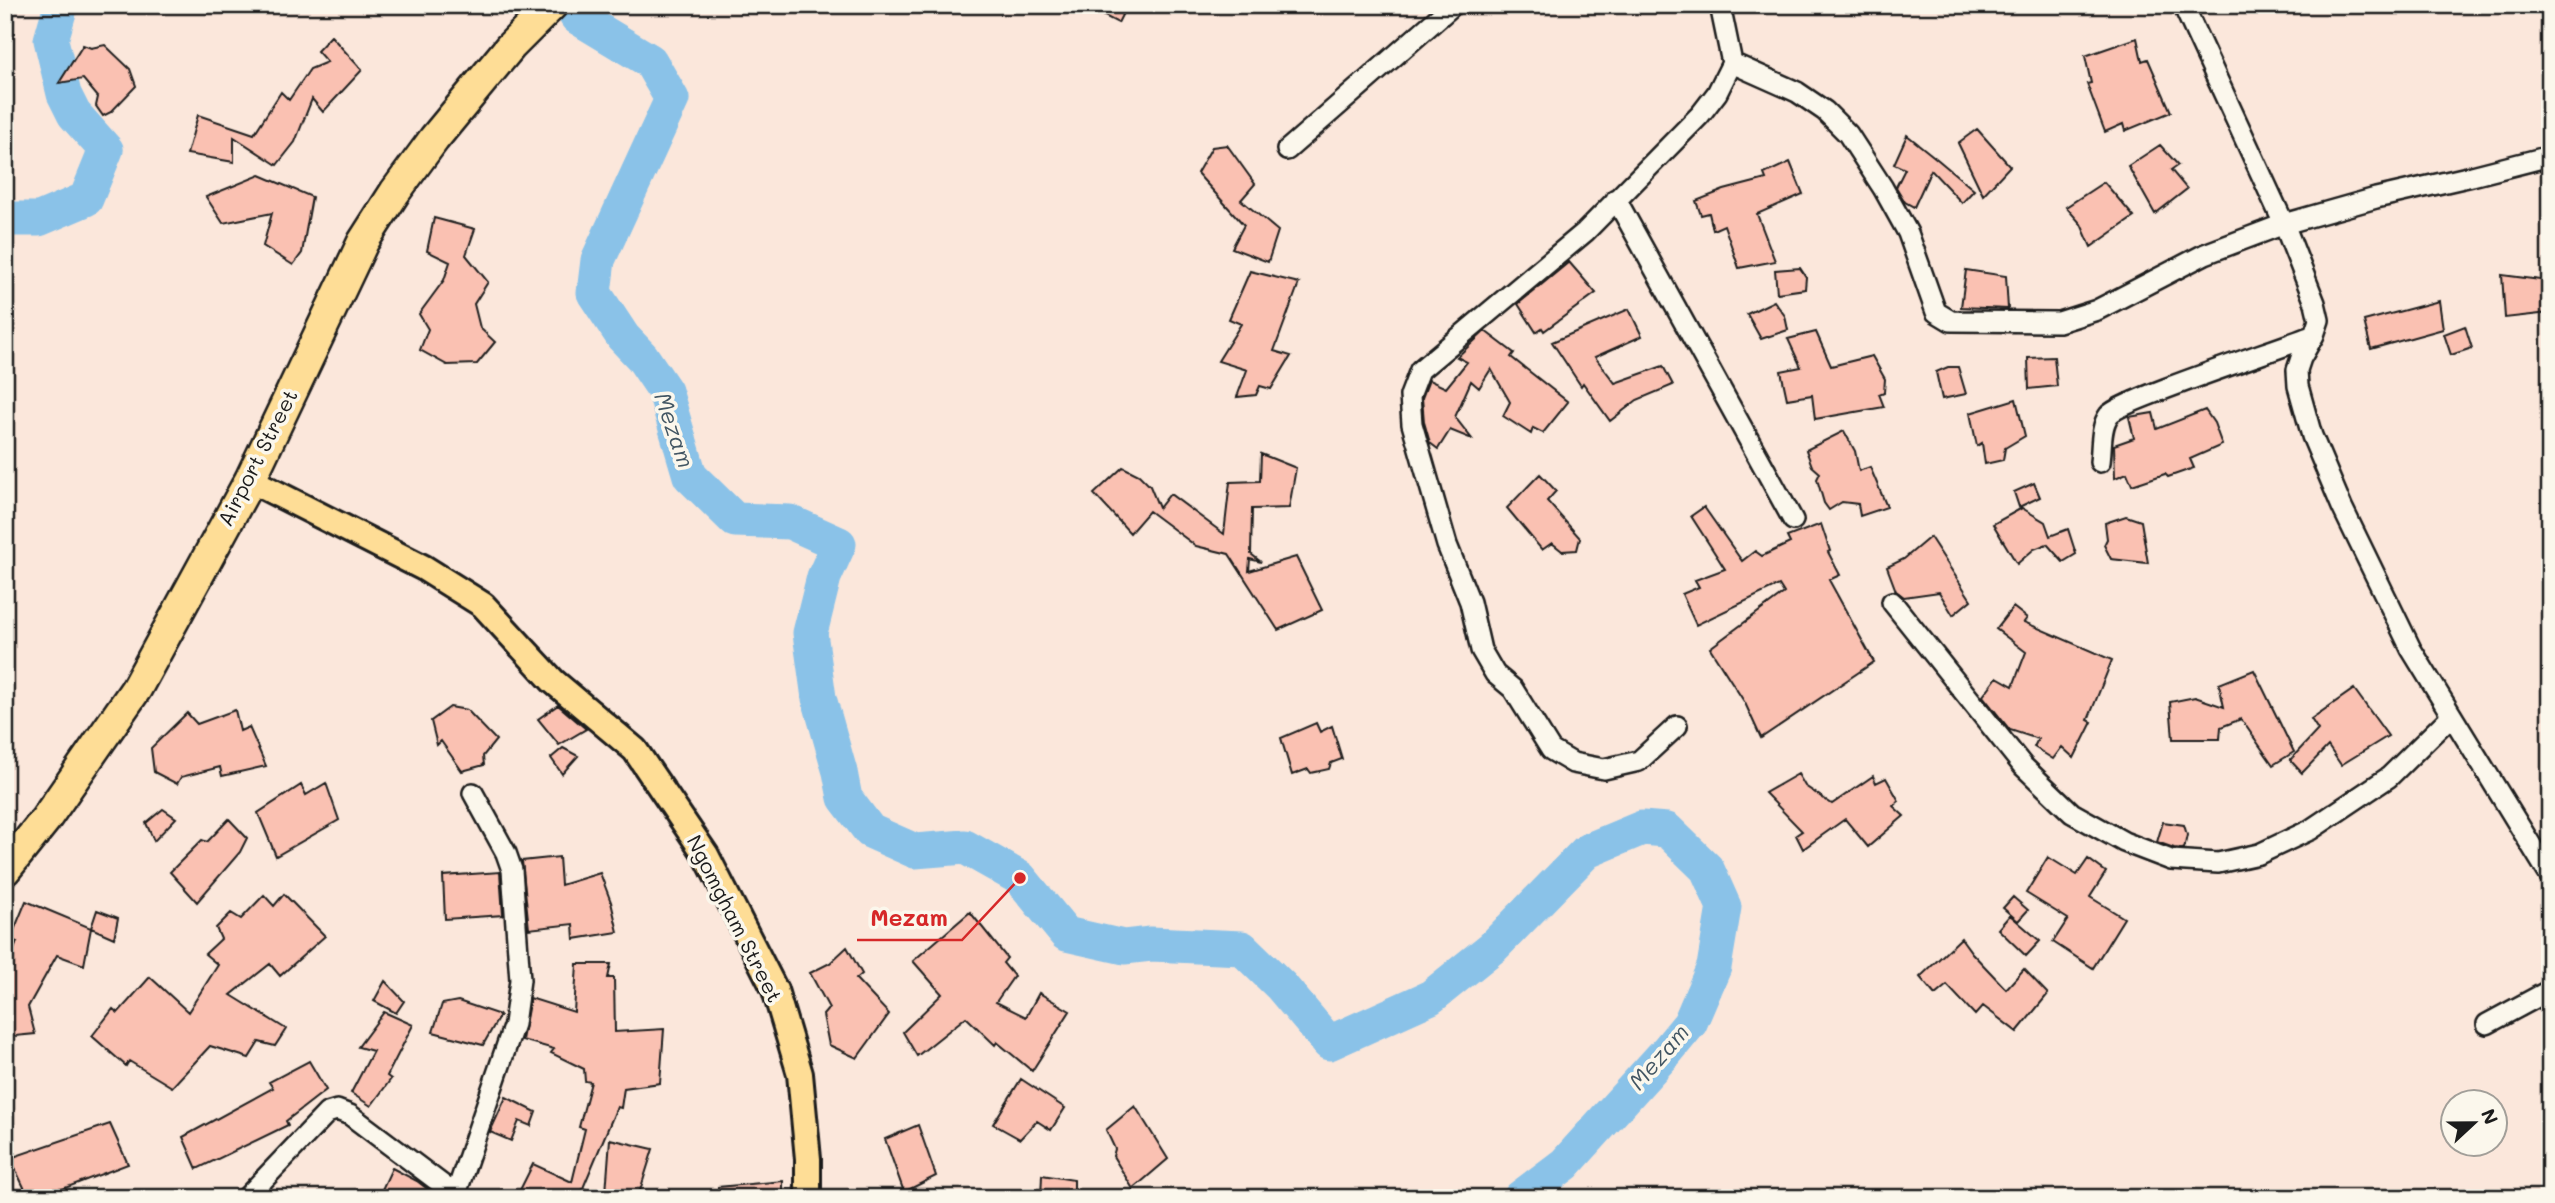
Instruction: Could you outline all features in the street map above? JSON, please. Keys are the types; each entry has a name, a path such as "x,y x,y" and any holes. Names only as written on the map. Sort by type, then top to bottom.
{"highway":[{"name":"Airport Street","path":"5,870 45,820 136,689 250,480 363,242 434,139 510,47 551,5"}],"main road":[{"name":"Ngomgham Street","path":"250,480 424,568 483,605 553,681 635,750 706,855 775,990 800,1074 808,1159 808,1198"}],"street":[{"path":"1287,150 1454,5"},
{"path":"1677,726 1639,761 1604,769 1573,763 1551,750 1513,689 1495,674 1481,650 1470,603 1447,545 1412,424 1410,396 1420,370 1585,232 1700,115 1717,93 1732,63 1720,5"},
{"path":"2183,5 2284,224 2315,303 2319,320 2297,370 2298,386 2312,436 2389,608 2451,716 2550,876"},
{"path":"1732,63 1797,92 1825,111 1849,134 1884,188 1908,233 1936,312 1951,321 2059,322 2096,310 2205,254 2284,224 2376,198 2550,156"},
{"path":"1616,199 1793,520"},
{"path":"2100,462 2104,424 2110,412 2170,387 2314,335"},
{"path":"1892,602 2022,766 2072,813 2124,842 2171,860 2218,863 2259,853 2311,830 2389,777 2451,716"},
{"path":"246,1198 327,1114 337,1111 350,1115 458,1196 514,1024 520,979 512,870 506,853 473,793"},
{"path":"2487,1024 2550,990"}],"building":[{"path":"1083,5 1127,5 1118,23"},
{"path":"331,36 362,70 323,112 312,99 295,142 277,165 234,137 234,162 187,154 198,115 254,134 281,92 289,100 310,69 327,62 317,51"},
{"path":"2137,38 2142,61 2148,59 2171,112 2125,131 2123,124 2105,132 2087,84 2091,83 2085,56"},
{"path":"83,45 91,48 105,45 130,69 136,86 111,112 103,116 96,106 98,97 83,79 59,83"},
{"path":"1977,129 2010,166 1983,195 1958,143"},
{"path":"1907,135 1974,190 1962,203 1931,170 1914,207 1905,202 1896,187 1905,169 1894,164"},
{"path":"1227,145 1255,184 1241,200 1278,231 1268,262 1232,248 1244,225 1197,173 1212,147"},
{"path":"2160,145 2178,165 2171,170 2187,189 2155,214 2128,166"},
{"path":"1790,162 1803,194 1757,214 1775,261 1739,268 1724,225 1713,230 1709,213 1701,215 1696,201 1766,179 1764,174"},
{"path":"260,175 312,197 302,253 293,265 263,246 272,213 223,223 206,197"},
{"path":"2104,182 2134,217 2091,247 2081,224 2066,207"},
{"path":"434,218 475,229 466,255 488,282 474,304 480,328 495,342 477,364 447,365 420,350 428,329 419,314 444,280 450,262 427,251"},
{"path":"1569,262 1596,293 1544,331 1542,328 1536,332 1518,304"},
{"path":"1800,268 1806,277 1805,289 1777,293 1775,270"},
{"path":"1966,270 2006,276 2008,309 1961,307"},
{"path":"1250,271 1299,283 1274,351 1291,356 1271,389 1260,386 1256,395 1237,397 1247,370 1218,361 1241,324 1229,319"},
{"path":"2502,275 2548,281 2549,313 2505,318"},
{"path":"1774,301 1785,316 1788,330 1761,339 1747,314"},
{"path":"2439,301 2443,329 2371,349 2364,321"},
{"path":"1629,309 1642,336 1595,357 1615,383 1663,366 1673,385 1637,400 1610,421 1583,383 1581,386 1552,342"},
{"path":"2465,326 2472,348 2451,355 2444,334"},
{"path":"1485,331 1514,353 1511,357 1568,402 1543,433 1533,428 1531,434 1503,416 1510,402 1491,369 1479,388 1471,381 1455,417 1472,439 1450,430 1438,449 1430,443 1424,422 1422,398 1429,380 1446,388 1467,362 1457,357"},
{"path":"1816,332 1831,366 1872,356 1885,379 1884,392 1879,394 1884,407 1815,419 1812,395 1787,399 1781,371 1801,367 1788,339"},
{"path":"2054,357 2057,386 2029,389 2028,358"},
{"path":"1948,367 1958,367 1966,394 1942,399 1936,372"},
{"path":"2016,399 2025,436 2005,448 2003,460 1985,464 1982,443 1977,446 1970,413"},
{"path":"2205,410 2214,423 2222,445 2190,459 2194,468 2132,485 2127,473 2115,478 2114,445 2134,438 2129,417 2153,413 2157,429"},
{"path":"1844,431 1855,451 1859,471 1870,467 1887,507 1860,516 1858,504 1842,502 1829,510 1824,503 1817,479 1820,473 1812,466 1806,450"},
{"path":"1261,454 1296,468 1289,508 1252,509 1251,554 1261,562 1250,559 1249,571 1296,557 1322,610 1278,630 1229,554 1196,546 1149,511 1130,533 1094,494 1123,467 1139,475 1150,486 1159,508 1170,494 1224,534 1230,482 1260,481"},
{"path":"1540,474 1556,491 1547,501 1580,538 1577,550 1562,551 1552,543 1542,550 1507,508"},
{"path":"2034,483 2040,497 2019,507 2014,492"},
{"path":"1704,507 1742,561 1755,551 1762,556 1790,543 1787,537 1821,524 1830,551 1828,552 1840,575 1829,580 1874,662 1761,738 1745,703 1710,648 1784,593 1779,585 1696,625 1682,594 1699,587 1695,580 1725,569 1691,516"},
{"path":"2022,508 2045,522 2050,536 2068,529 2076,554 2063,562 2047,544 2034,549 2017,564 1993,524"},
{"path":"2126,516 2141,521 2148,563 2111,559 2104,545 2107,539 2105,523"},
{"path":"1930,537 1971,600 1953,615 1939,592 1904,597 1896,591 1887,567 1904,559"},
{"path":"2013,607 2027,618 2024,622 2112,660 2088,720 2092,722 2074,758 2062,747 2053,759 2034,747 2038,739 2010,730 1983,696 1997,677 2013,686 2026,652 1996,629"},
{"path":"2254,670 2294,752 2273,765 2241,719 2221,727 2220,739 2173,739 2170,702 2195,697 2224,707 2219,684"},
{"path":"2354,689 2388,736 2341,765 2328,746 2302,773 2290,760 2318,730 2311,719"},
{"path":"558,705 586,729 559,745 538,719"},
{"path":"450,707 467,710 496,740 483,756 484,765 462,771 441,741 437,745 431,721"},
{"path":"235,710 240,731 249,727 266,766 222,776 220,767 181,777 177,784 154,772 151,748 187,713 197,724"},
{"path":"1316,723 1320,732 1332,726 1342,759 1331,763 1329,769 1311,773 1308,769 1292,775 1281,738"},
{"path":"563,748 578,756 562,774 551,758"},
{"path":"1798,774 1805,786 1832,804 1873,776 1876,783 1886,778 1899,801 1893,806 1904,816 1868,847 1845,819 1803,849 1796,835 1802,831 1765,793"},
{"path":"326,783 339,820 276,856 258,813 301,785 306,795"},
{"path":"163,809 176,818 154,841 146,823"},
{"path":"229,819 247,838 240,852 197,902 170,872 202,840 207,842"},
{"path":"2163,822 2184,825 2187,835 2184,849 2157,842"},
{"path":"559,857 561,885 600,873 618,932 574,939 573,924 529,929 522,861"},
{"path":"2048,857 2077,875 2088,859 2106,872 2090,897 2124,918 2093,968 2053,942 2068,919 2026,893"},
{"path":"500,872 503,915 445,919 443,876"},
{"path":"284,894 325,936 280,976 270,964 231,995 286,1029 275,1046 259,1042 249,1058 210,1046 172,1087 129,1061 126,1066 92,1036 113,1009 118,1013 150,977 188,1012 218,965 205,954 221,939 216,928 231,913 241,919 264,895 274,906"},
{"path":"2013,897 2028,910 2018,921 2003,908"},
{"path":"26,901 91,928 84,965 57,955 28,1007 35,1034 5,1037 5,972 17,942 10,940"},
{"path":"97,910 118,918 114,938 91,928"},
{"path":"970,912 1007,958 1003,963 1014,976 996,1002 1026,1017 1039,993 1070,1011 1032,1071 997,1042 995,1045 966,1017 917,1056 903,1032 942,994 913,961"},
{"path":"2010,915 2040,941 2026,956 1998,929"},
{"path":"1961,938 2006,989 2024,969 2048,994 2017,1032 1983,1006 1975,1015 1947,985 1935,995 1920,977"},
{"path":"847,947 862,974 856,979 889,1014 857,1058 829,1045 823,1015 829,1008 810,973 830,963"},
{"path":"577,964 611,964 608,978 614,978 615,1032 664,1029 660,1083 624,1088 621,1108 617,1107 583,1188 604,1198 516,1198 533,1164 572,1182 585,1129 579,1127 591,1082 585,1081 584,1069 551,1053 554,1049 522,1040 530,998 574,1012"},
{"path":"385,981 404,1001 396,1013 374,1001"},
{"path":"458,1001 500,1015 483,1045 433,1032 442,1004"},
{"path":"384,1012 413,1025 387,1076 391,1079 371,1106 351,1093 373,1051 358,1047"},
{"path":"309,1061 326,1090 286,1121 288,1125 197,1169 183,1137 273,1088 269,1082"},
{"path":"1021,1079 1065,1108 1051,1130 1037,1121 1020,1139 993,1124"},
{"path":"506,1097 536,1112 531,1126 519,1121 511,1141 490,1132"},
{"path":"1135,1106 1168,1159 1133,1189 1113,1156 1115,1149 1106,1130"},
{"path":"110,1124 128,1164 39,1198 29,1198 10,1158"},
{"path":"918,1125 936,1176 904,1192 885,1139"},
{"path":"610,1139 653,1149 638,1197 606,1193"},
{"path":"392,1168 417,1181 439,1198 378,1198"},
{"path":"1042,1175 1074,1180 1074,1198 1041,1198"},
{"path":"783,1181 783,1198 718,1198 718,1187"}],"waterway":[{"name":"Mezam","path":"5,219 39,219 86,199 106,150 74,114 64,94 51,40 61,5"},
{"name":"Mezam","path":"570,5 577,17 650,61 672,99 598,260 594,293 623,337 642,357 665,391 690,476 735,520 790,522 839,544 824,577 810,633 819,698 845,798 870,831 915,851 965,847 1020,878 1066,934 1124,947 1151,944 1242,948 1281,986 1329,1043 1431,997 1493,947 1587,851 1642,828 1667,830 1707,869 1724,907 1714,967 1690,1023 1565,1164 1520,1198"}],"place":[{"name":"Mezam","path":"1020,878"}]}
